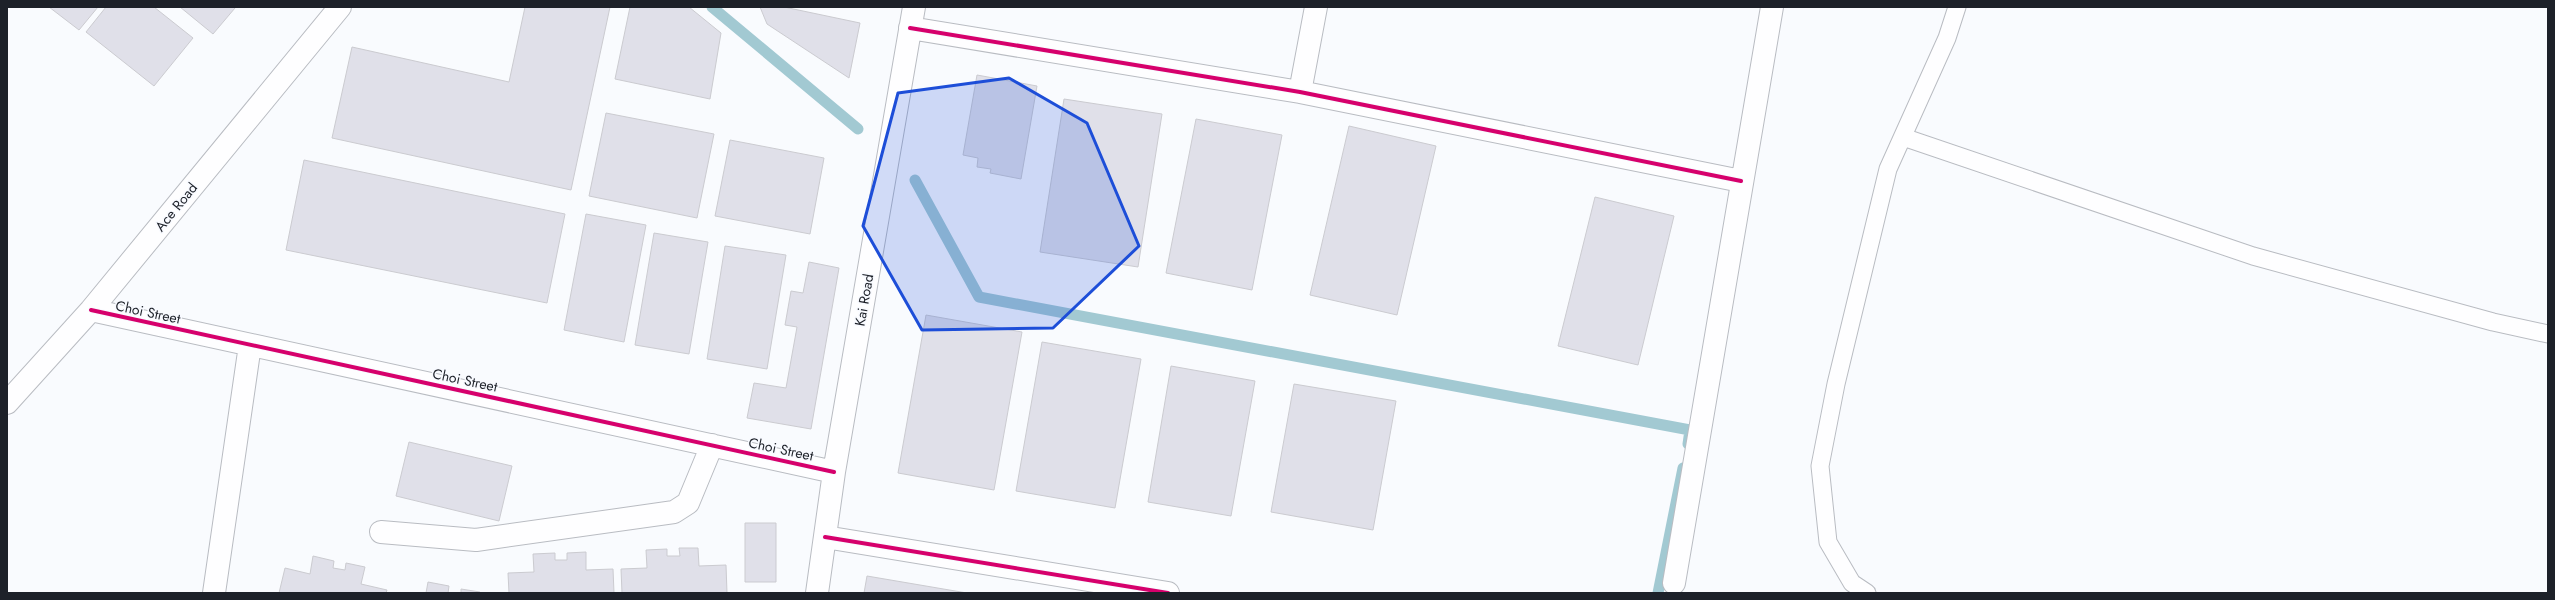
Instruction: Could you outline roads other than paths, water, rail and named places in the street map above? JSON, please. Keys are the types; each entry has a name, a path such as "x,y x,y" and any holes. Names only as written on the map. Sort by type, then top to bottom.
{"street":[{"name":"Ace Road","path":"7,403 91,310 340,7"},
{"name":"Kai Road","path":"817,593 834,472 914,7"},
{"path":"1300,92 1316,7"},
{"path":"1674,583 1772,7"},
{"path":"910,28 1300,92 1742,182"},
{"name":"Choi Street","path":"91,310 834,472"},
{"path":"214,593 250,345"},
{"path":"381,532 476,540 674,512 688,503 712,445"},
{"path":"825,537 1168,593"}],"lane":[{"path":"1867,593 1852,584 1828,542 1820,466 1836,384 1888,169 1947,38 1957,7"},
{"path":"1903,137 2253,256 2494,322 2548,334"}],"waterway":[{"path":"712,7 858,129"},
{"path":"915,180 979,297 1690,430 1688,444"},
{"path":"1658,593 1683,468"}]}
